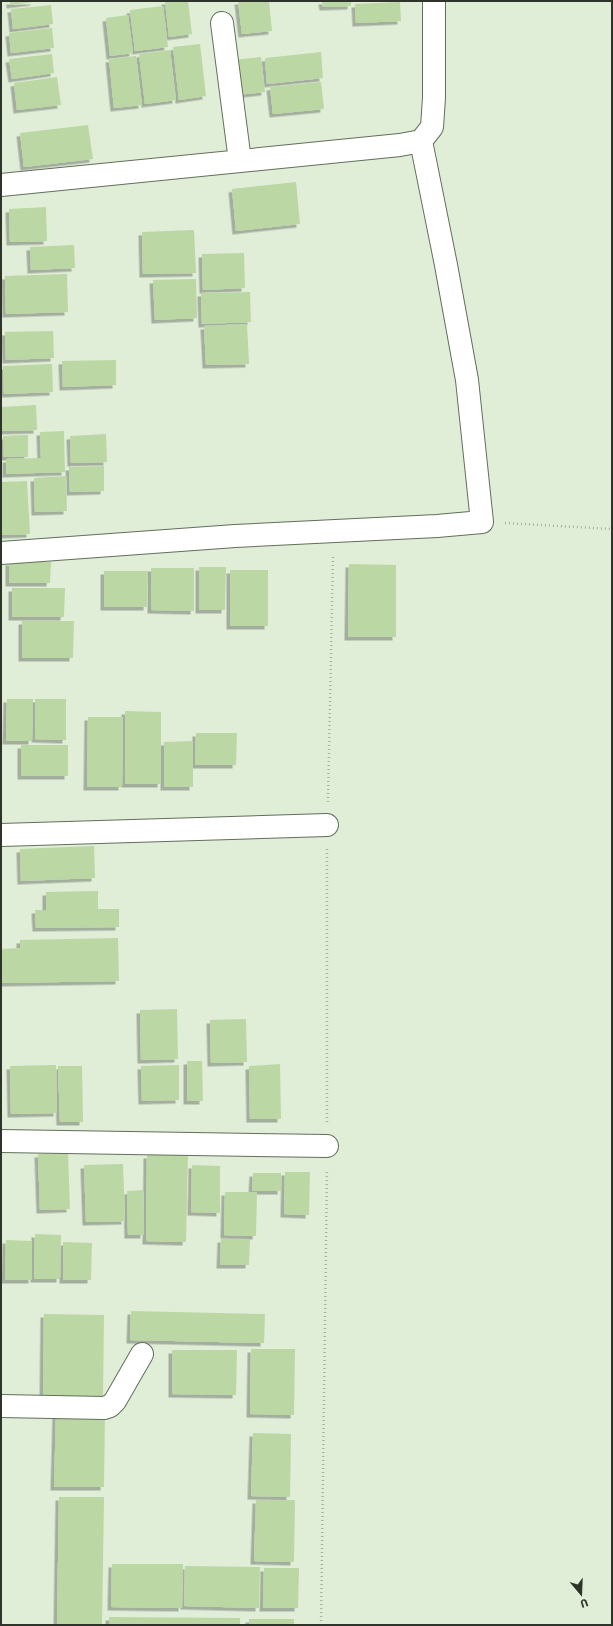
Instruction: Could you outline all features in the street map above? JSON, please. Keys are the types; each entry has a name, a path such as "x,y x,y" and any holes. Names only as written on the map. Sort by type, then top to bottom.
{"street":[{"path":"1,185 400,145 421,141 432,127 434,98 434,1"},
{"path":"222,23 240,161"},
{"path":"1,553 235,536 482,522 466,380 446,265 421,141"},
{"path":"1,835 328,825"},
{"path":"1,1141 327,1146"},
{"path":"1,1406 104,1408 110,1406 115,1401 142,1354"}],"path":[{"path":"482,522 612,529"},
{"path":"321,1625 327,1146 328,825 333,531"}],"building":[{"path":"10,1 34,1 34,2 10,5"},
{"path":"165,1 188,1 192,34 169,37"},
{"path":"238,1 269,1 272,31 242,34"},
{"path":"322,1 351,1 351,6 323,7"},
{"path":"400,2 401,21 356,23 355,4"},
{"path":"51,5 53,24 13,29 11,9"},
{"path":"163,6 168,47 135,51 130,10"},
{"path":"128,15 133,53 110,56 106,18"},
{"path":"52,28 54,48 11,53 9,33"},
{"path":"200,44 206,96 179,100 173,47"},
{"path":"170,50 176,100 145,104 139,54"},
{"path":"321,52 323,78 267,84 265,58"},
{"path":"52,54 54,73 12,79 9,59"},
{"path":"136,56 142,105 114,108 109,59"},
{"path":"261,57 265,92 226,96 222,61"},
{"path":"57,77 61,105 17,110 14,83"},
{"path":"321,82 324,109 273,114 270,87"},
{"path":"88,125 93,159 24,167 20,133"},
{"path":"296,182 300,224 236,231 232,189"},
{"path":"46,207 47,241 10,242 9,209"},
{"path":"194,230 196,273 143,274 142,232"},
{"path":"74,245 75,268 31,270 30,247"},
{"path":"244,253 245,288 203,290 202,254"},
{"path":"67,274 68,312 6,314 5,276"},
{"path":"196,279 197,318 155,320 153,280"},
{"path":"250,292 251,322 202,324 201,293"},
{"path":"247,324 249,364 206,365 204,326"},
{"path":"53,331 54,358 6,360 5,332"},
{"path":"116,360 116,385 63,387 62,361"},
{"path":"52,364 53,392 4,394 3,366"},
{"path":"36,405 37,430 1,431 1,407"},
{"path":"64,431 65,472 6,474 6,459 41,458 40,432"},
{"path":"106,434 107,462 71,463 70,436"},
{"path":"28,435 28,457 4,457 3,436"},
{"path":"104,466 104,491 70,492 69,467"},
{"path":"66,476 67,511 35,512 34,478"},
{"path":"27,481 30,534 1,535 1,482"},
{"path":"9,562 51,562 50,583 9,583"},
{"path":"349,564 396,565 396,637 348,637"},
{"path":"199,567 226,567 225,610 199,610"},
{"path":"151,568 194,568 194,611 151,610"},
{"path":"230,570 268,570 268,626 230,626"},
{"path":"104,571 148,571 147,607 104,607"},
{"path":"12,588 65,588 64,617 12,617"},
{"path":"22,621 74,621 73,658 22,658"},
{"path":"7,699 33,699 32,741 6,741"},
{"path":"35,699 66,699 66,740 35,739"},
{"path":"125,711 161,712 161,784 125,784"},
{"path":"88,717 123,717 122,787 87,787"},
{"path":"196,733 237,733 236,765 195,765"},
{"path":"193,741 193,787 164,787 164,742"},
{"path":"21,745 68,745 68,776 21,776"},
{"path":"94,846 95,878 21,881 20,849"},
{"path":"98,891 98,909 119,909 119,927 36,928 35,910 46,910 46,892"},
{"path":"118,938 119,981 2,983 2,949 20,948 20,940"},
{"path":"177,1009 178,1059 141,1060 140,1010"},
{"path":"246,1019 247,1062 211,1063 210,1020"},
{"path":"187,1061 202,1061 203,1101 187,1101"},
{"path":"280,1064 281,1119 250,1119 249,1066"},
{"path":"56,1065 57,1113 11,1114 10,1066"},
{"path":"179,1065 179,1100 142,1101 141,1066"},
{"path":"58,1066 82,1066 83,1122 60,1122"},
{"path":"68,1153 70,1209 40,1210 38,1154"},
{"path":"147,1155 188,1155 186,1242 146,1241"},
{"path":"123,1164 125,1221 86,1222 84,1165"},
{"path":"192,1165 220,1166 220,1213 191,1212"},
{"path":"285,1172 310,1172 309,1215 284,1214"},
{"path":"253,1173 281,1173 281,1191 252,1191"},
{"path":"143,1190 144,1235 128,1235 127,1191"},
{"path":"225,1192 257,1192 256,1236 224,1235"},
{"path":"35,1234 61,1235 60,1279 34,1279"},
{"path":"221,1239 250,1239 249,1265 220,1265"},
{"path":"6,1240 32,1241 32,1280 5,1280"},
{"path":"63,1242 92,1243 91,1280 63,1280"},
{"path":"131,1311 265,1314 264,1343 130,1340"},
{"path":"44,1314 104,1315 103,1399 43,1398"},
{"path":"251,1349 295,1349 294,1415 250,1414"},
{"path":"172,1350 237,1350 236,1395 172,1394"},
{"path":"56,1413 105,1413 104,1487 54,1487"},
{"path":"253,1433 291,1434 290,1497 251,1496"},
{"path":"59,1497 104,1497 102,1625 57,1625"},
{"path":"256,1500 295,1500 294,1562 254,1561"},
{"path":"112,1564 183,1564 182,1608 111,1607"},
{"path":"185,1566 260,1567 259,1608 184,1606"},
{"path":"264,1568 299,1568 298,1608 263,1608"},
{"path":"109,1617 240,1618 240,1625 109,1625"},
{"path":"249,1619 294,1619 294,1625 249,1625"}]}
